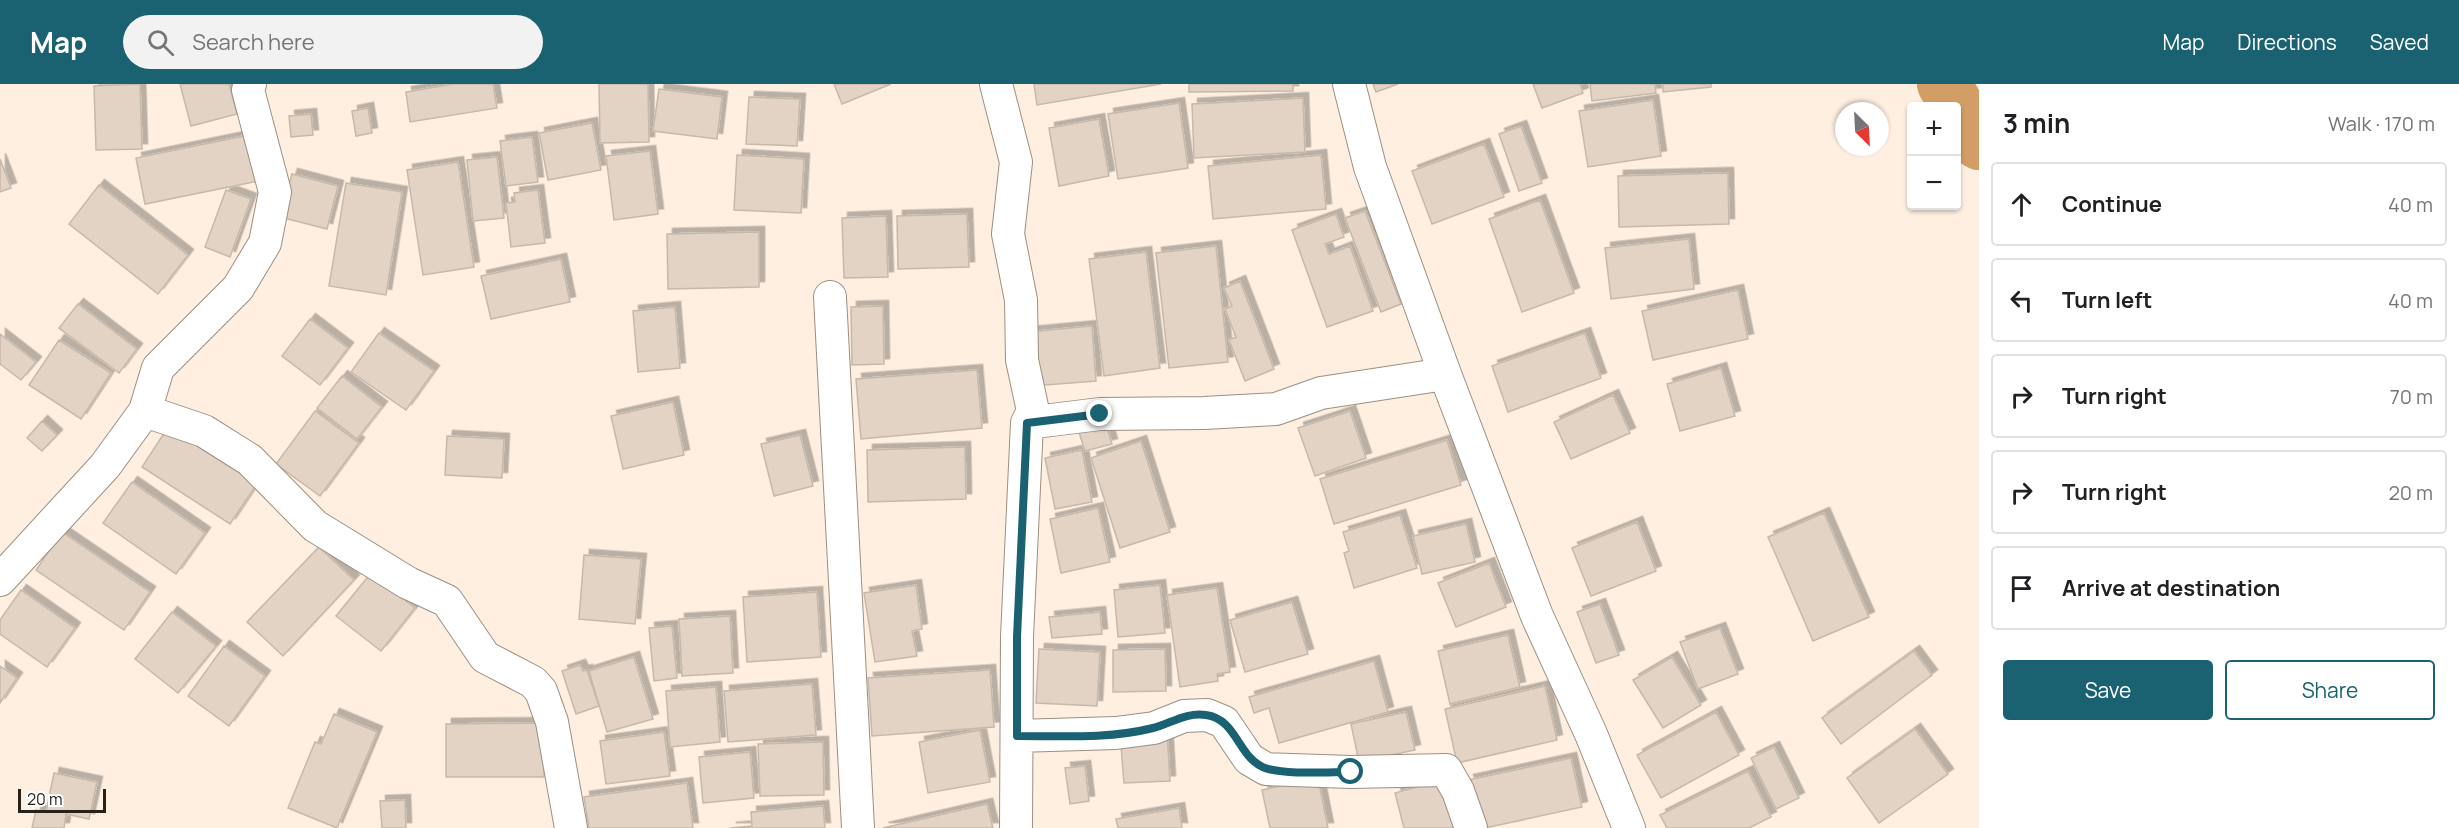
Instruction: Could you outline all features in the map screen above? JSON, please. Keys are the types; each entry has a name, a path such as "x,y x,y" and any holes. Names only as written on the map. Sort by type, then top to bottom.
{"street":[{"path":"0,580 105,466 145,411 158,368 238,288 265,243 275,192 248,90 250,84"},
{"path":"996,84 1016,162 1008,234 1020,300 1022,360 1033,411 1027,423 1017,637 1016,828"},
{"path":"1349,84 1371,167 1445,374 1537,616 1591,734 1629,828"},
{"path":"830,297 858,828"},
{"path":"1027,423 1100,414 1204,413 1276,409 1322,393 1445,374"},
{"path":"145,411 204,431 250,460 315,526 408,583 447,601 485,657 533,682 541,691 552,722 571,828"},
{"path":"1017,736 1116,733 1154,728 1184,716 1207,715 1224,722 1249,759 1266,769 1351,772 1446,770 1458,791 1471,828"}],"building":[{"path":"140,84 142,149 96,150 94,86"},
{"path":"180,84 229,84 237,114 191,126"},
{"path":"453,84 493,84 497,108 410,122 406,92"},
{"path":"599,84 648,84 649,142 600,143"},
{"path":"834,84 891,84 842,104"},
{"path":"1034,84 1161,84 1037,105"},
{"path":"1189,84 1293,84 1293,91 1189,92"},
{"path":"1373,84 1398,84 1376,92"},
{"path":"1533,84 1580,84 1583,93 1542,108"},
{"path":"1590,84 1655,84 1656,93 1592,101"},
{"path":"1663,84 1711,84 1711,87 1663,92"},
{"path":"659,89 722,97 717,139 653,131"},
{"path":"749,97 800,99 797,146 746,144"},
{"path":"1303,98 1305,152 1194,158 1192,104"},
{"path":"1653,100 1661,156 1588,167 1579,111"},
{"path":"1179,103 1188,168 1118,179 1108,114"},
{"path":"368,108 372,133 356,136 352,111"},
{"path":"311,114 313,135 291,137 289,116"},
{"path":"1099,119 1109,176 1059,186 1049,128"},
{"path":"592,123 601,170 548,180 539,133"},
{"path":"1521,126 1542,183 1519,191 1499,134"},
{"path":"249,135 259,181 145,204 136,158"},
{"path":"532,137 538,182 506,186 500,141"},
{"path":"1484,144 1504,197 1432,224 1412,171"},
{"path":"650,151 658,214 614,220 606,156"},
{"path":"737,155 804,159 801,213 734,210"},
{"path":"1321,155 1326,209 1213,219 1208,166"},
{"path":"497,157 504,218 473,221 467,160"},
{"path":"0,159 11,188 0,192"},
{"path":"458,162 474,267 423,275 407,170"},
{"path":"1728,173 1729,224 1619,227 1618,176"},
{"path":"292,174 338,186 327,229 280,217"},
{"path":"346,183 402,192 386,295 329,286"},
{"path":"99,185 188,255 158,294 69,224"},
{"path":"226,190 251,199 230,257 205,247"},
{"path":"538,190 545,243 511,247 506,203 515,202 514,193"},
{"path":"1540,200 1574,293 1522,312 1489,219"},
{"path":"1365,211 1401,304 1381,312 1345,218"},
{"path":"967,214 969,267 898,269 897,216"},
{"path":"1336,214 1344,237 1325,244 1329,254 1350,246 1373,311 1327,327 1292,230"},
{"path":"886,216 888,277 844,278 842,218"},
{"path":"759,232 759,287 668,289 667,234"},
{"path":"1689,239 1694,289 1611,299 1605,248"},
{"path":"1216,246 1228,362 1169,368 1156,253"},
{"path":"1146,252 1160,368 1104,376 1089,259"},
{"path":"561,259 570,302 491,319 481,276"},
{"path":"1240,281 1274,369 1245,381 1229,340 1236,337 1225,309 1232,306 1224,288"},
{"path":"1738,290 1748,339 1653,360 1642,311"},
{"path":"78,304 137,349 119,373 59,328"},
{"path":"883,306 884,364 852,365 851,307"},
{"path":"675,307 680,368 638,372 633,311"},
{"path":"310,319 348,348 320,385 282,356"},
{"path":"1092,326 1096,381 1032,386 1028,332"},
{"path":"379,333 434,371 406,410 351,372"},
{"path":"1585,333 1601,378 1508,412 1492,366"},
{"path":"0,334 36,362 21,380 0,364"},
{"path":"59,340 111,373 81,419 29,385"},
{"path":"1721,368 1735,416 1680,431 1667,384"},
{"path":"977,370 982,428 861,439 856,379"},
{"path":"342,376 382,407 357,439 317,408"},
{"path":"1613,395 1630,433 1571,459 1554,422"},
{"path":"673,402 684,455 623,469 611,416"},
{"path":"315,411 359,443 320,496 276,464"},
{"path":"1350,411 1366,458 1315,476 1298,428"},
{"path":"42,421 57,435 42,451 27,438"},
{"path":"1105,421 1112,444 1085,451 1078,429"},
{"path":"170,424 258,482 230,524 142,467"},
{"path":"800,435 813,486 774,496 761,444"},
{"path":"447,436 504,439 502,478 445,475"},
{"path":"1447,440 1461,485 1334,524 1320,479"},
{"path":"1141,441 1170,532 1120,548 1091,458"},
{"path":"965,447 966,499 868,502 867,450"},
{"path":"1082,450 1092,502 1055,509 1045,458"},
{"path":"132,482 205,533 176,574 103,523"},
{"path":"1098,508 1110,562 1061,573 1050,519"},
{"path":"1824,513 1869,617 1813,641 1768,537"},
{"path":"1400,515 1417,568 1354,588 1344,553 1349,551 1343,532"},
{"path":"1637,522 1656,571 1591,596 1572,548"},
{"path":"1466,524 1475,562 1422,574 1413,536"},
{"path":"62,532 150,592 124,630 36,570"},
{"path":"319,547 354,580 283,656 247,622"},
{"path":"584,555 641,559 635,624 579,619"},
{"path":"1489,563 1506,607 1456,627 1438,583"},
{"path":"371,573 415,608 381,651 336,616"},
{"path":"916,585 922,629 912,631 917,656 875,662 864,593"},
{"path":"1160,585 1165,633 1118,637 1114,590"},
{"path":"1217,588 1230,672 1217,674 1218,681 1180,687 1167,595"},
{"path":"21,590 75,628 47,667 0,634 0,620"},
{"path":"817,592 821,657 747,662 743,597"},
{"path":"1292,602 1308,654 1245,672 1230,620"},
{"path":"1600,604 1619,655 1596,663 1577,612"},
{"path":"172,612 216,646 178,693 135,659"},
{"path":"1100,612 1102,634 1052,638 1049,617"},
{"path":"730,616 733,673 682,676 679,619"},
{"path":"672,626 677,678 654,681 649,628"},
{"path":"1720,628 1738,674 1698,689 1680,642"},
{"path":"1508,635 1520,687 1450,704 1438,651"},
{"path":"224,646 265,676 229,726 188,696"},
{"path":"1039,649 1100,652 1097,706 1036,703"},
{"path":"1165,649 1166,691 1113,692 1113,650"},
{"path":"1914,651 1932,675 1841,744 1822,718"},
{"path":"634,657 653,719 607,732 589,671"},
{"path":"1672,657 1701,705 1663,728 1633,680"},
{"path":"1374,661 1388,712 1279,743 1269,708 1254,713 1249,697"},
{"path":"580,665 583,671 587,670 599,706 576,714 562,671"},
{"path":"0,666 17,678 0,703"},
{"path":"990,670 994,727 872,736 868,678"},
{"path":"812,684 816,735 728,742 724,691"},
{"path":"1545,686 1557,740 1457,763 1445,709"},
{"path":"716,687 720,742 670,747 666,691"},
{"path":"1406,712 1415,750 1359,762 1351,724"},
{"path":"1716,712 1739,755 1661,798 1637,755"},
{"path":"334,714 377,732 337,828 288,808 315,742 321,744"},
{"path":"543,723 544,777 446,777 446,724"},
{"path":"1915,729 1948,774 1879,823 1847,778"},
{"path":"980,730 990,782 928,793 919,742"},
{"path":"1167,730 1170,781 1124,783 1120,733"},
{"path":"664,732 670,776 606,784 600,741"},
{"path":"823,742 824,795 760,796 758,744"},
{"path":"1774,747 1799,798 1776,809 1751,758"},
{"path":"750,752 754,798 703,803 699,757"},
{"path":"1571,758 1582,807 1485,828 1468,780"},
{"path":"1085,766 1089,801 1070,804 1065,768"},
{"path":"1748,771 1771,817 1749,828 1667,828 1660,815"},
{"path":"54,773 97,782 89,819 66,814 64,828 32,828 36,810 46,812"},
{"path":"1318,778 1328,828 1270,828 1262,790"},
{"path":"1445,779 1457,828 1404,828 1395,793"},
{"path":"687,783 693,828 589,828 584,797"},
{"path":"405,800 406,828 382,828 380,801"},
{"path":"987,804 993,828 883,828"},
{"path":"823,806 825,828 730,828 752,826 751,812"},
{"path":"1179,808 1182,828 1118,828 1116,819"}],"waterway":[{"path":"1944,84 1979,143"}],"route":[{"path":"1100,414 1027,423 1017,637 1017,736 1116,733 1154,728 1184,716 1207,715 1224,722 1249,759 1266,769 1351,772"}]}
